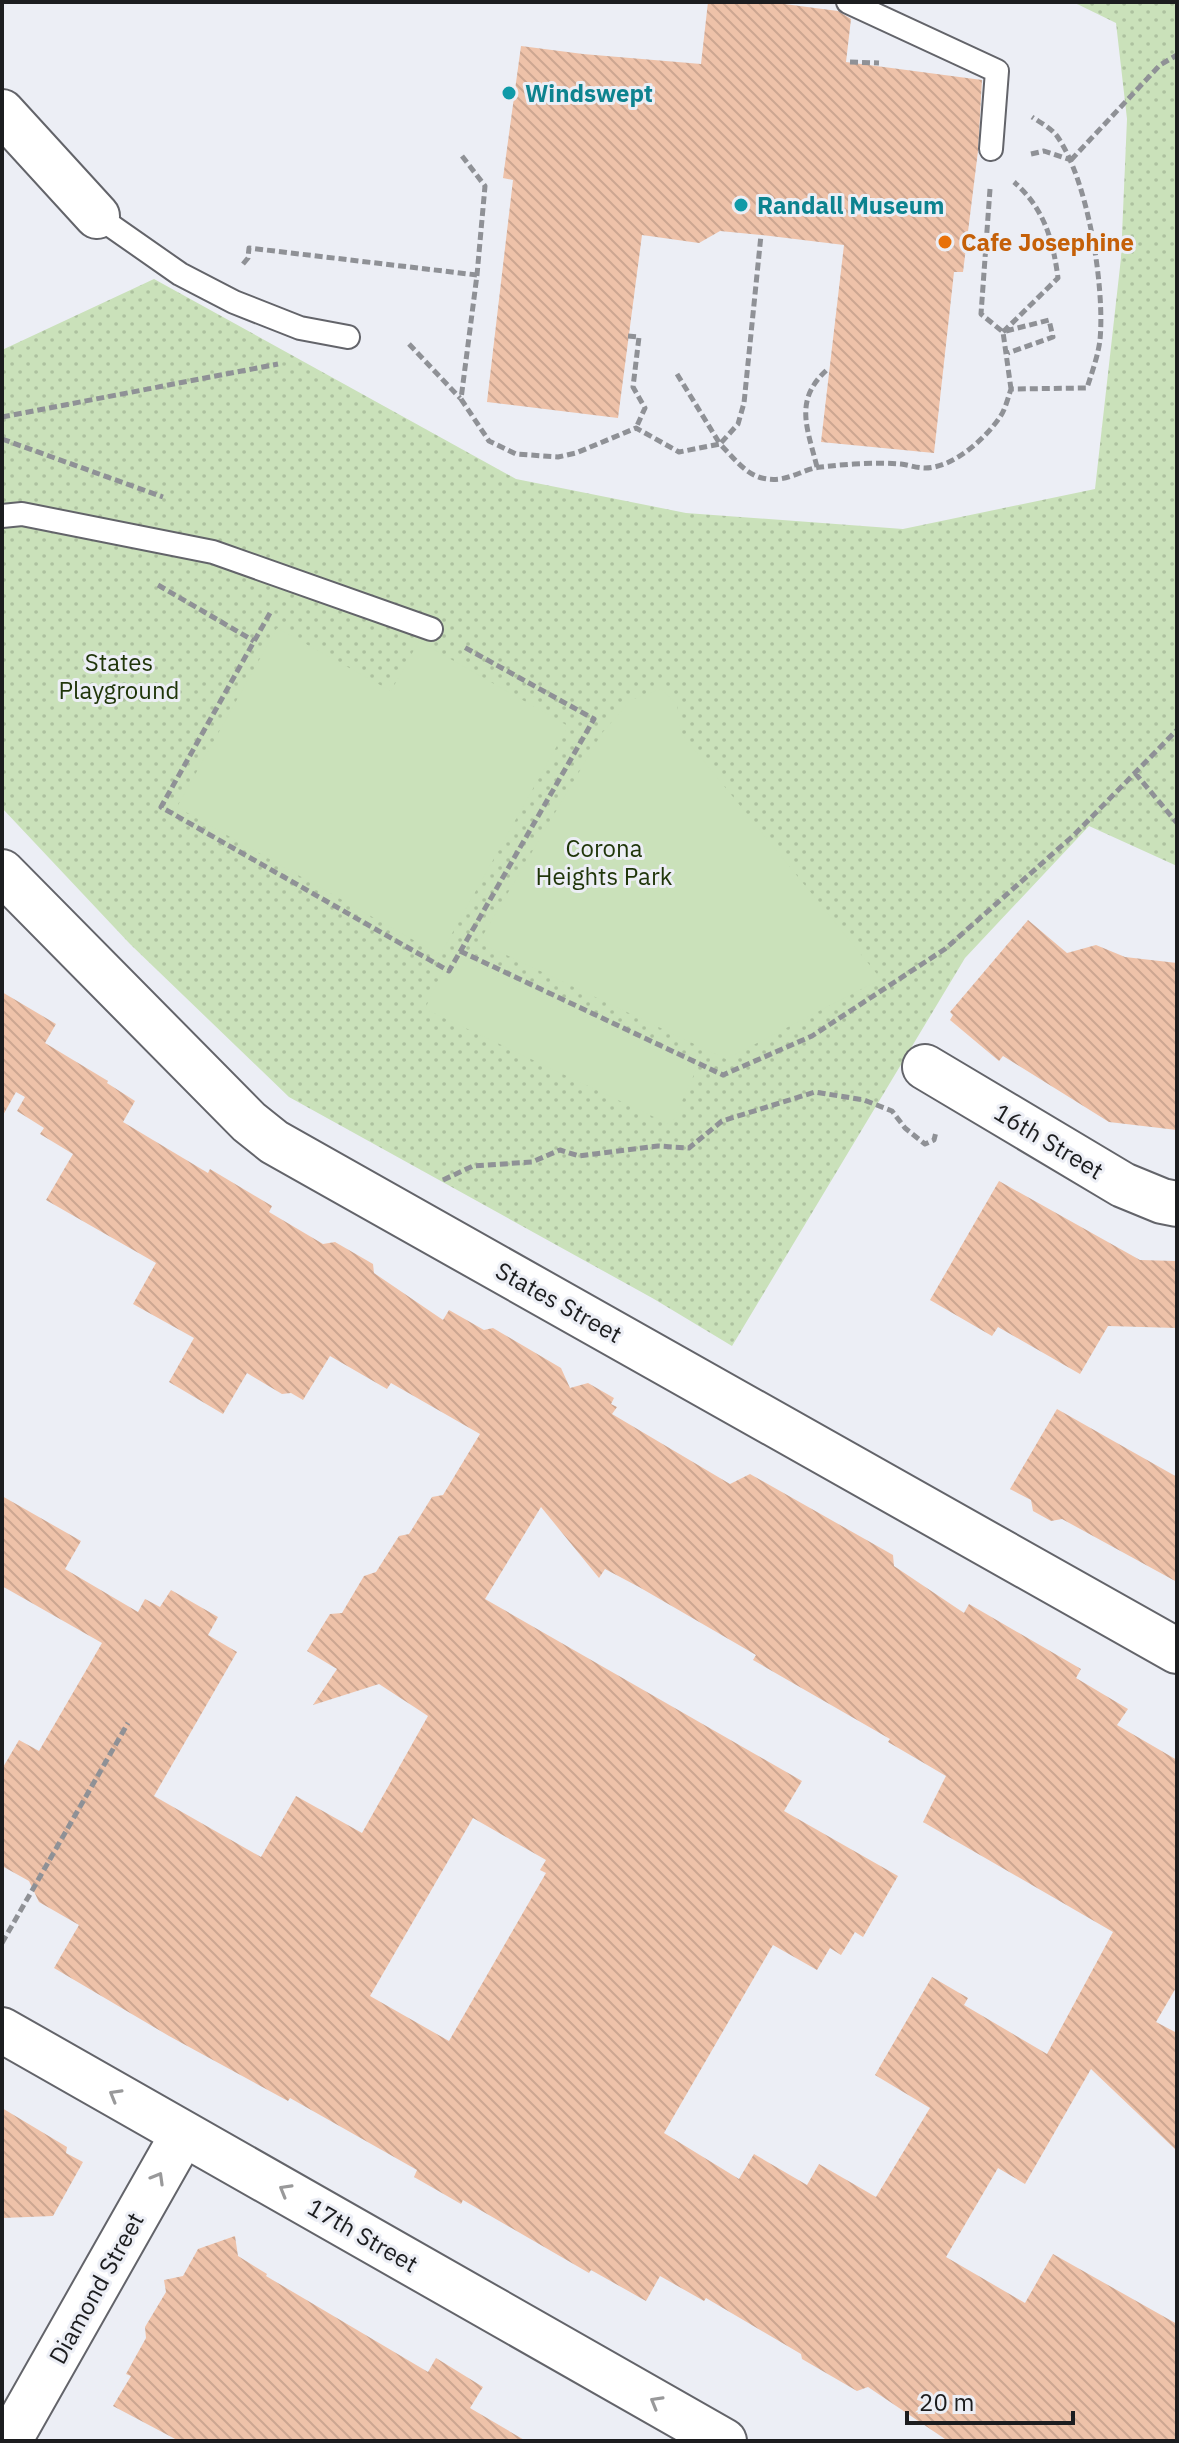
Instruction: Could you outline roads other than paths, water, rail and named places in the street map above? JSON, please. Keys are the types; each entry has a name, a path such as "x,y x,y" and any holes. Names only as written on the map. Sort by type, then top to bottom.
{"street":[{"path":"2,112 97,216"},
{"name":"States Street","path":"2,872 249,1122 274,1142 1177,1651"},
{"name":"16th Street","path":"929,1070 1123,1185 1177,1204"},
{"name":"17th Street","path":"2,2030 724,2441"},
{"name":"Diamond Street","path":"9,2441 183,2134"}],"lane":[{"path":"848,2 997,71 991,149"},
{"path":"97,216 180,274 220,295 300,328 338,336"},
{"path":"2,516 22,514 213,552 431,629"}],"place":[{"name":"Windswept","path":"509,93"},
{"name":"Randall Museum","path":"741,205"},
{"name":"Cafe Josephine","path":"945,242"}],"park label":[{"name":"States Playground","path":"119,676"},
{"name":"Corona Heights Park","path":"604,862"}]}
